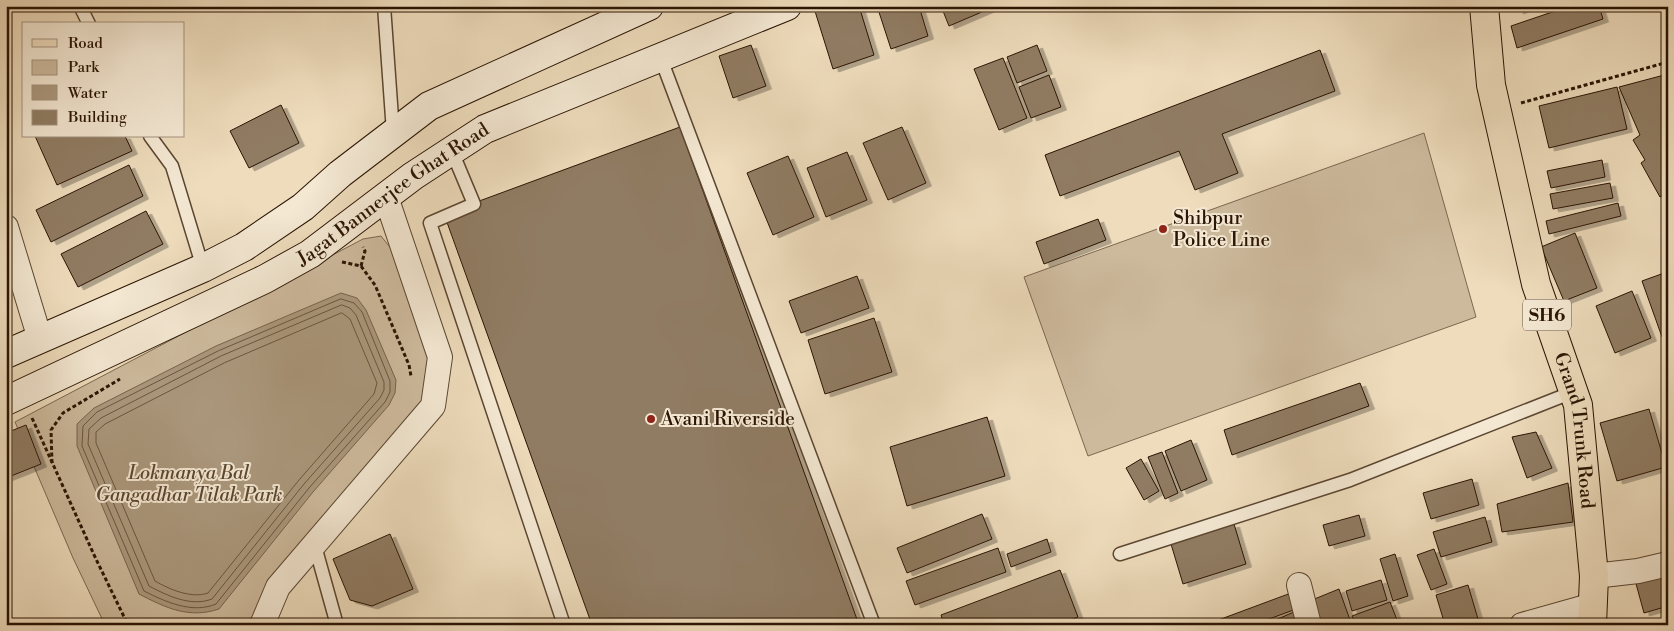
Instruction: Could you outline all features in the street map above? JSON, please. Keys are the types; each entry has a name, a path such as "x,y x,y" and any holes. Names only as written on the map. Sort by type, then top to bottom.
{"main road":[{"path":"6,354 203,268 244,247 303,207 393,132 429,106 649,6"},
{"name":"Jagat Bannerjee Ghat Road","path":"13,398 264,279 310,254 451,149 485,129 661,59 787,6"},
{"name":"Grand Trunk Road","path":"1484,6 1491,85 1536,284 1578,405 1594,576 1592,615"}],"street":[{"path":"262,625 278,587 433,406 440,357 386,196"},
{"path":"6,227 40,339"},
{"path":"1594,576 1638,571 1668,564"},
{"path":"1299,584 1309,625"},
{"path":"1522,625 1592,615"}],"lane":[{"path":"384,6 393,132"},
{"path":"82,10 88,22"},
{"path":"661,59 874,625"},
{"path":"151,138 172,166 203,268"},
{"path":"451,149 474,204 430,223 564,625"},
{"path":"1120,554 1350,480 1573,392"},
{"path":"315,546 337,625"}],"path":[{"path":"1496,110 1668,62"},
{"path":"340,262 361,266 375,284 409,365 412,383"},
{"path":"52,463 51,430 63,413 129,374"},
{"path":"13,398 52,463 94,557 128,625"}],"green space":[{"path":"1424,133 1476,317 1088,456 1024,277"},
{"name":"Lokmanya Bal Gangadhar Tilak Park","path":"381,236 393,251 433,358 433,406 262,625 105,625 73,558 15,422 363,239"}],"water":[{"name":"Lokmanya Bal Gangadhar Tilak Park","path":"341,293 357,298 366,310 396,380 395,393 389,405 313,492 219,609 198,613 188,612 168,608 139,594 77,446 77,424 94,408 216,346"}],"building":[{"path":"819,6 859,6 874,55 833,69 814,8"},
{"path":"877,6 919,6 928,36 891,49"},
{"path":"941,6 996,6 949,26"},
{"path":"1516,6 1532,6 1518,11"},
{"path":"1570,6 1599,6 1603,19 1517,48 1511,26"},
{"path":"751,45 766,86 733,98 719,56"},
{"path":"1037,45 1047,71 1017,83 1007,57"},
{"path":"1320,50 1335,91 1222,134 1238,173 1195,190 1179,151 1060,196 1045,155"},
{"path":"1003,58 1027,118 999,130 974,69"},
{"path":"1668,74 1668,192 1660,197 1641,163 1645,160 1633,140 1640,135 1619,87"},
{"path":"1049,75 1061,107 1031,118 1019,87"},
{"path":"1617,87 1627,129 1549,148 1539,106"},
{"path":"281,105 299,143 249,168 230,131"},
{"name":"Avani Riverside","path":"680,127 859,625 592,625 444,214"},
{"path":"902,127 926,183 888,200 863,143"},
{"path":"36,138 126,138 132,151 57,185"},
{"path":"847,152 867,200 826,217 807,168"},
{"path":"788,156 814,217 773,235 747,173"},
{"path":"1602,160 1605,177 1551,188 1547,171"},
{"path":"129,165 143,196 51,242 36,210"},
{"path":"1610,183 1613,198 1553,209 1550,194"},
{"path":"1618,203 1621,216 1549,234 1546,221"},
{"path":"146,211 163,244 78,287 61,254"},
{"path":"1098,219 1106,240 1044,264 1036,242"},
{"path":"1575,233 1597,288 1564,301 1541,247"},
{"path":"1667,272 1668,335 1662,337 1642,281"},
{"path":"857,276 869,308 801,333 789,301"},
{"path":"1632,291 1651,338 1615,353 1596,306"},
{"path":"874,318 892,372 825,394 808,340"},
{"path":"1360,383 1369,406 1232,455 1224,430"},
{"path":"1649,409 1666,467 1617,481 1600,423"},
{"path":"987,417 1005,476 907,506 890,447"},
{"path":"26,425 41,464 6,478 6,433"},
{"path":"1536,432 1552,468 1527,478 1512,437"},
{"path":"1191,440 1207,480 1181,491 1165,451"},
{"path":"1162,452 1178,493 1165,499 1148,457"},
{"path":"1141,459 1159,491 1144,500 1126,468"},
{"path":"1472,479 1479,505 1431,519 1423,493"},
{"path":"1568,483 1573,522 1502,532 1497,504"},
{"path":"982,514 992,539 907,573 897,548"},
{"path":"1359,515 1365,536 1329,546 1323,525"},
{"path":"1485,517 1492,542 1441,557 1433,532"},
{"path":"1234,524 1246,564 1183,584 1171,544"},
{"path":"390,534 413,589 372,606 350,600 333,559"},
{"path":"1047,539 1051,552 1011,567 1007,554"},
{"path":"998,548 1006,572 915,605 906,581"},
{"path":"1434,549 1447,584 1431,590 1417,555"},
{"path":"1395,554 1408,596 1393,601 1380,559"},
{"path":"1060,570 1078,617 1059,625 944,625 941,615"},
{"path":"1664,571 1668,585 1668,606 1644,613 1635,580"},
{"path":"1381,580 1387,600 1352,611 1346,591"},
{"path":"1468,585 1478,619 1458,625 1445,625 1436,595"},
{"path":"1339,589 1350,620 1337,625 1321,625 1312,600"},
{"path":"1291,593 1296,609 1253,625 1214,625 1213,622"},
{"path":"1390,602 1399,625 1356,625 1352,616"},
{"path":"1294,612 1299,625 1264,625"}],"place":[{"name":"Shibpur Police Line","path":"1163,229"},
{"name":"Avani Riverside","path":"651,419"}]}
